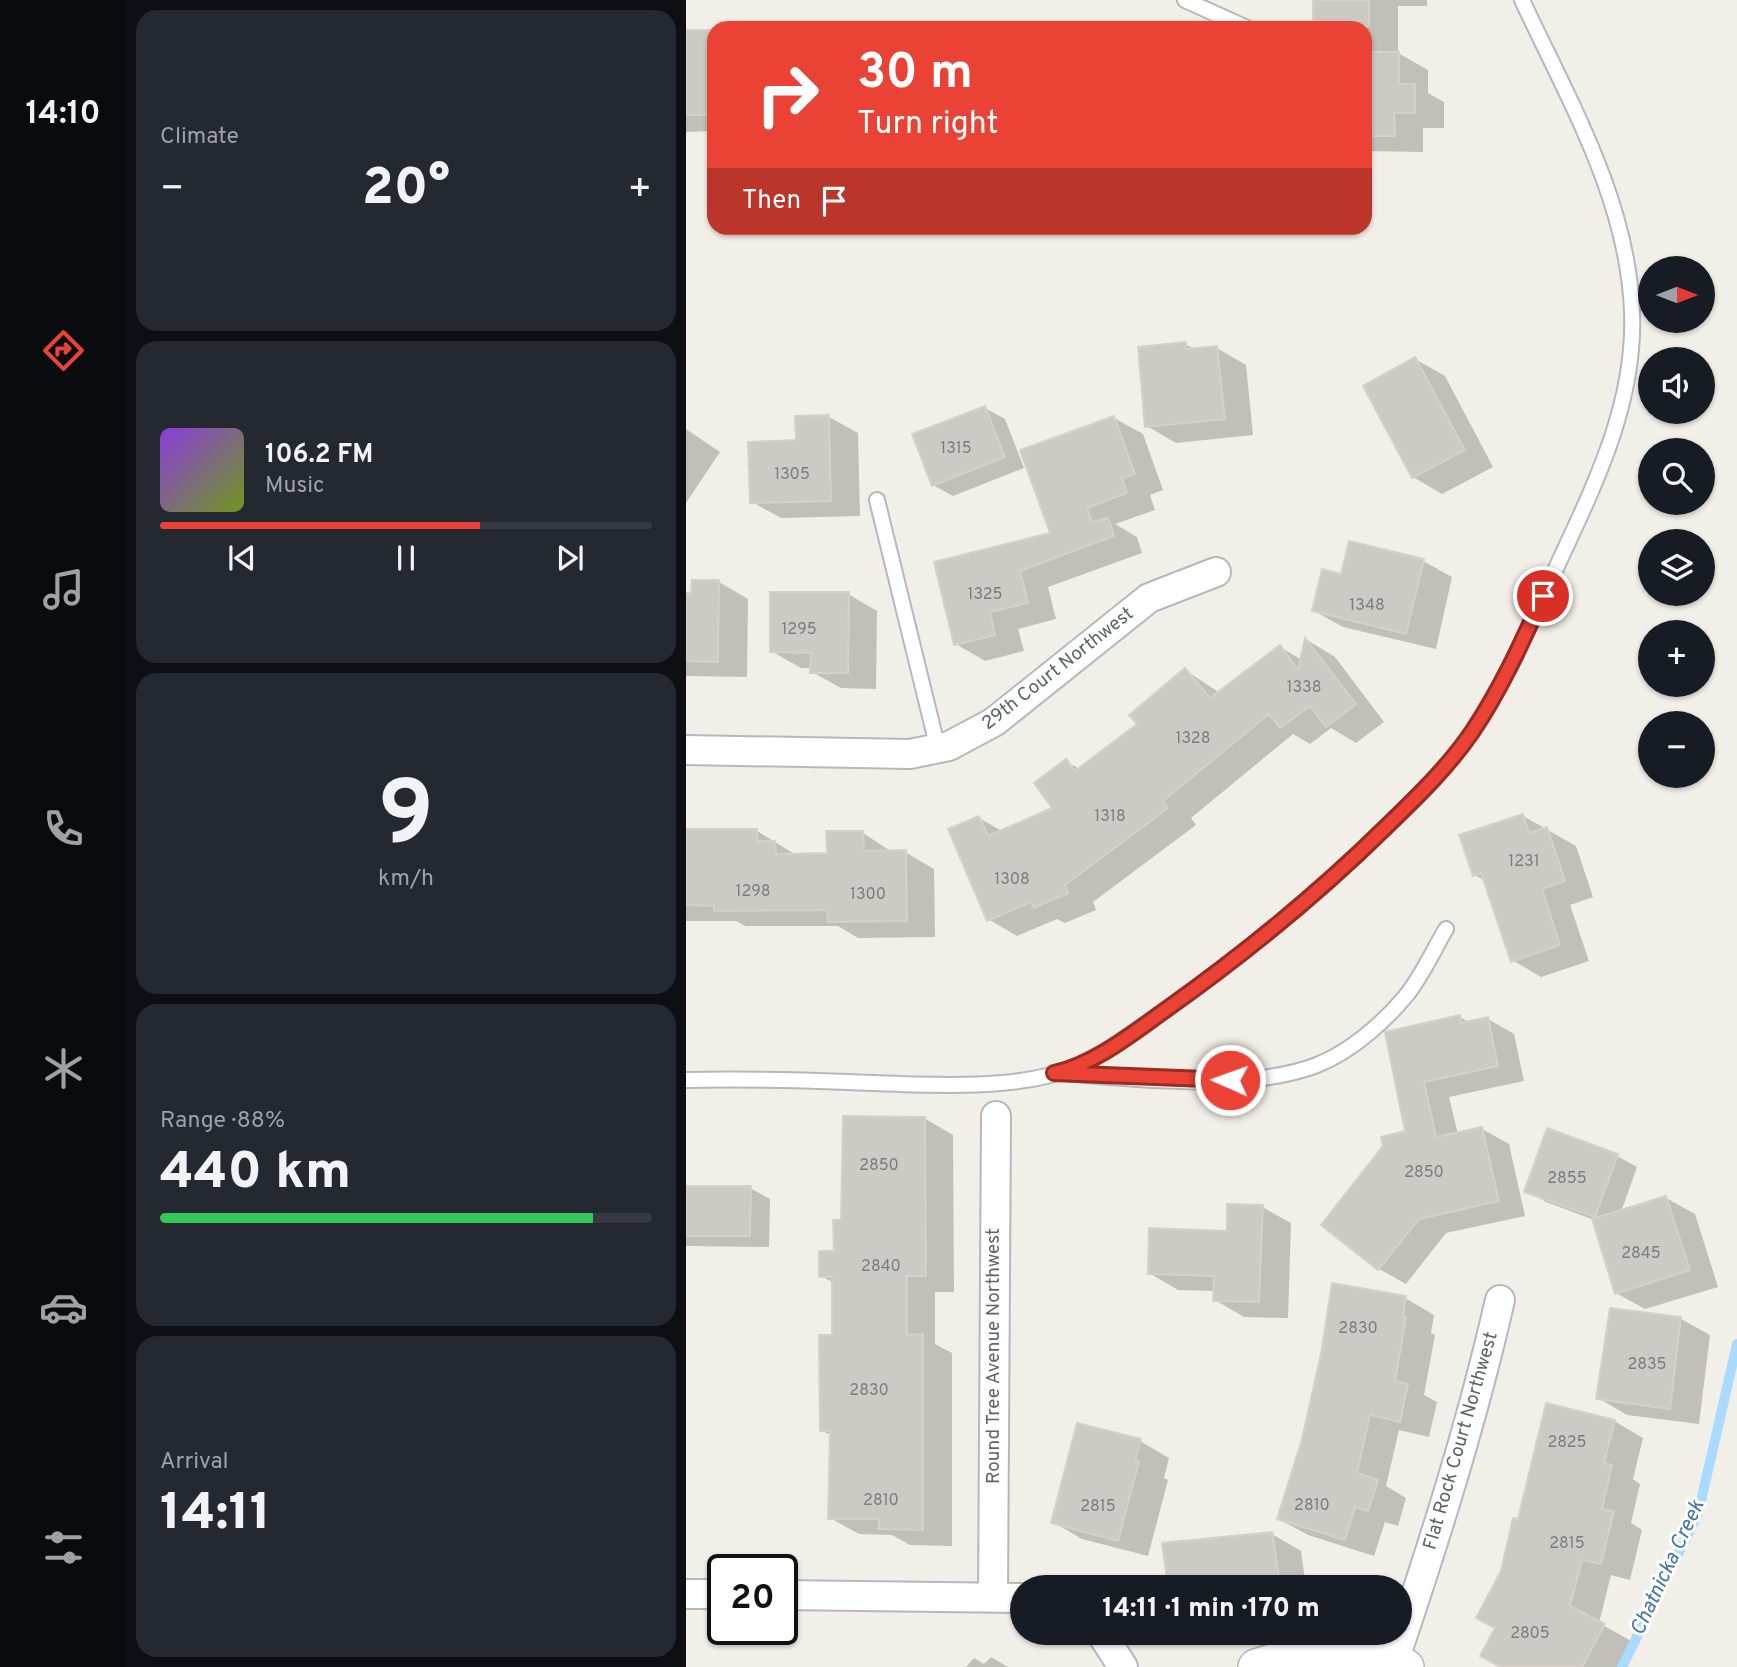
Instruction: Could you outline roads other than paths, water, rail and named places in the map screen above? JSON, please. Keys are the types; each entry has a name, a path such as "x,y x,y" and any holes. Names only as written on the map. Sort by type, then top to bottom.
{"street":[{"name":"29th Court Northwest","path":"686,750 910,754 949,746 994,722 1149,598 1216,572"},
{"name":"Round Tree Avenue Northwest","path":"993,1597 996,1115"},
{"name":"Flat Rock Court Northwest","path":"1400,1664 1465,1440 1500,1300"},
{"path":"686,1594 707,1594"},
{"path":"798,1595 1010,1598"},
{"path":"1109,1645 1123,1667"},
{"path":"1256,1667 1308,1654 1346,1653 1400,1664"}],"lane":[{"path":"1185,0 1232,21"},
{"path":"686,1080 919,1084 1006,1082 1068,1070 1132,1033 1264,938 1342,870 1433,781 1472,732 1511,667 1608,455 1629,372 1633,316 1629,262 1615,211 1595,155 1522,0"},
{"path":"877,500 938,749"},
{"path":"1054,1073 1230,1080 1273,1076 1317,1065 1359,1041 1405,997 1446,929"}],"waterway":[{"name":"Chatnicka Creek","path":"1622,1667 1698,1514 1737,1344"}]}
